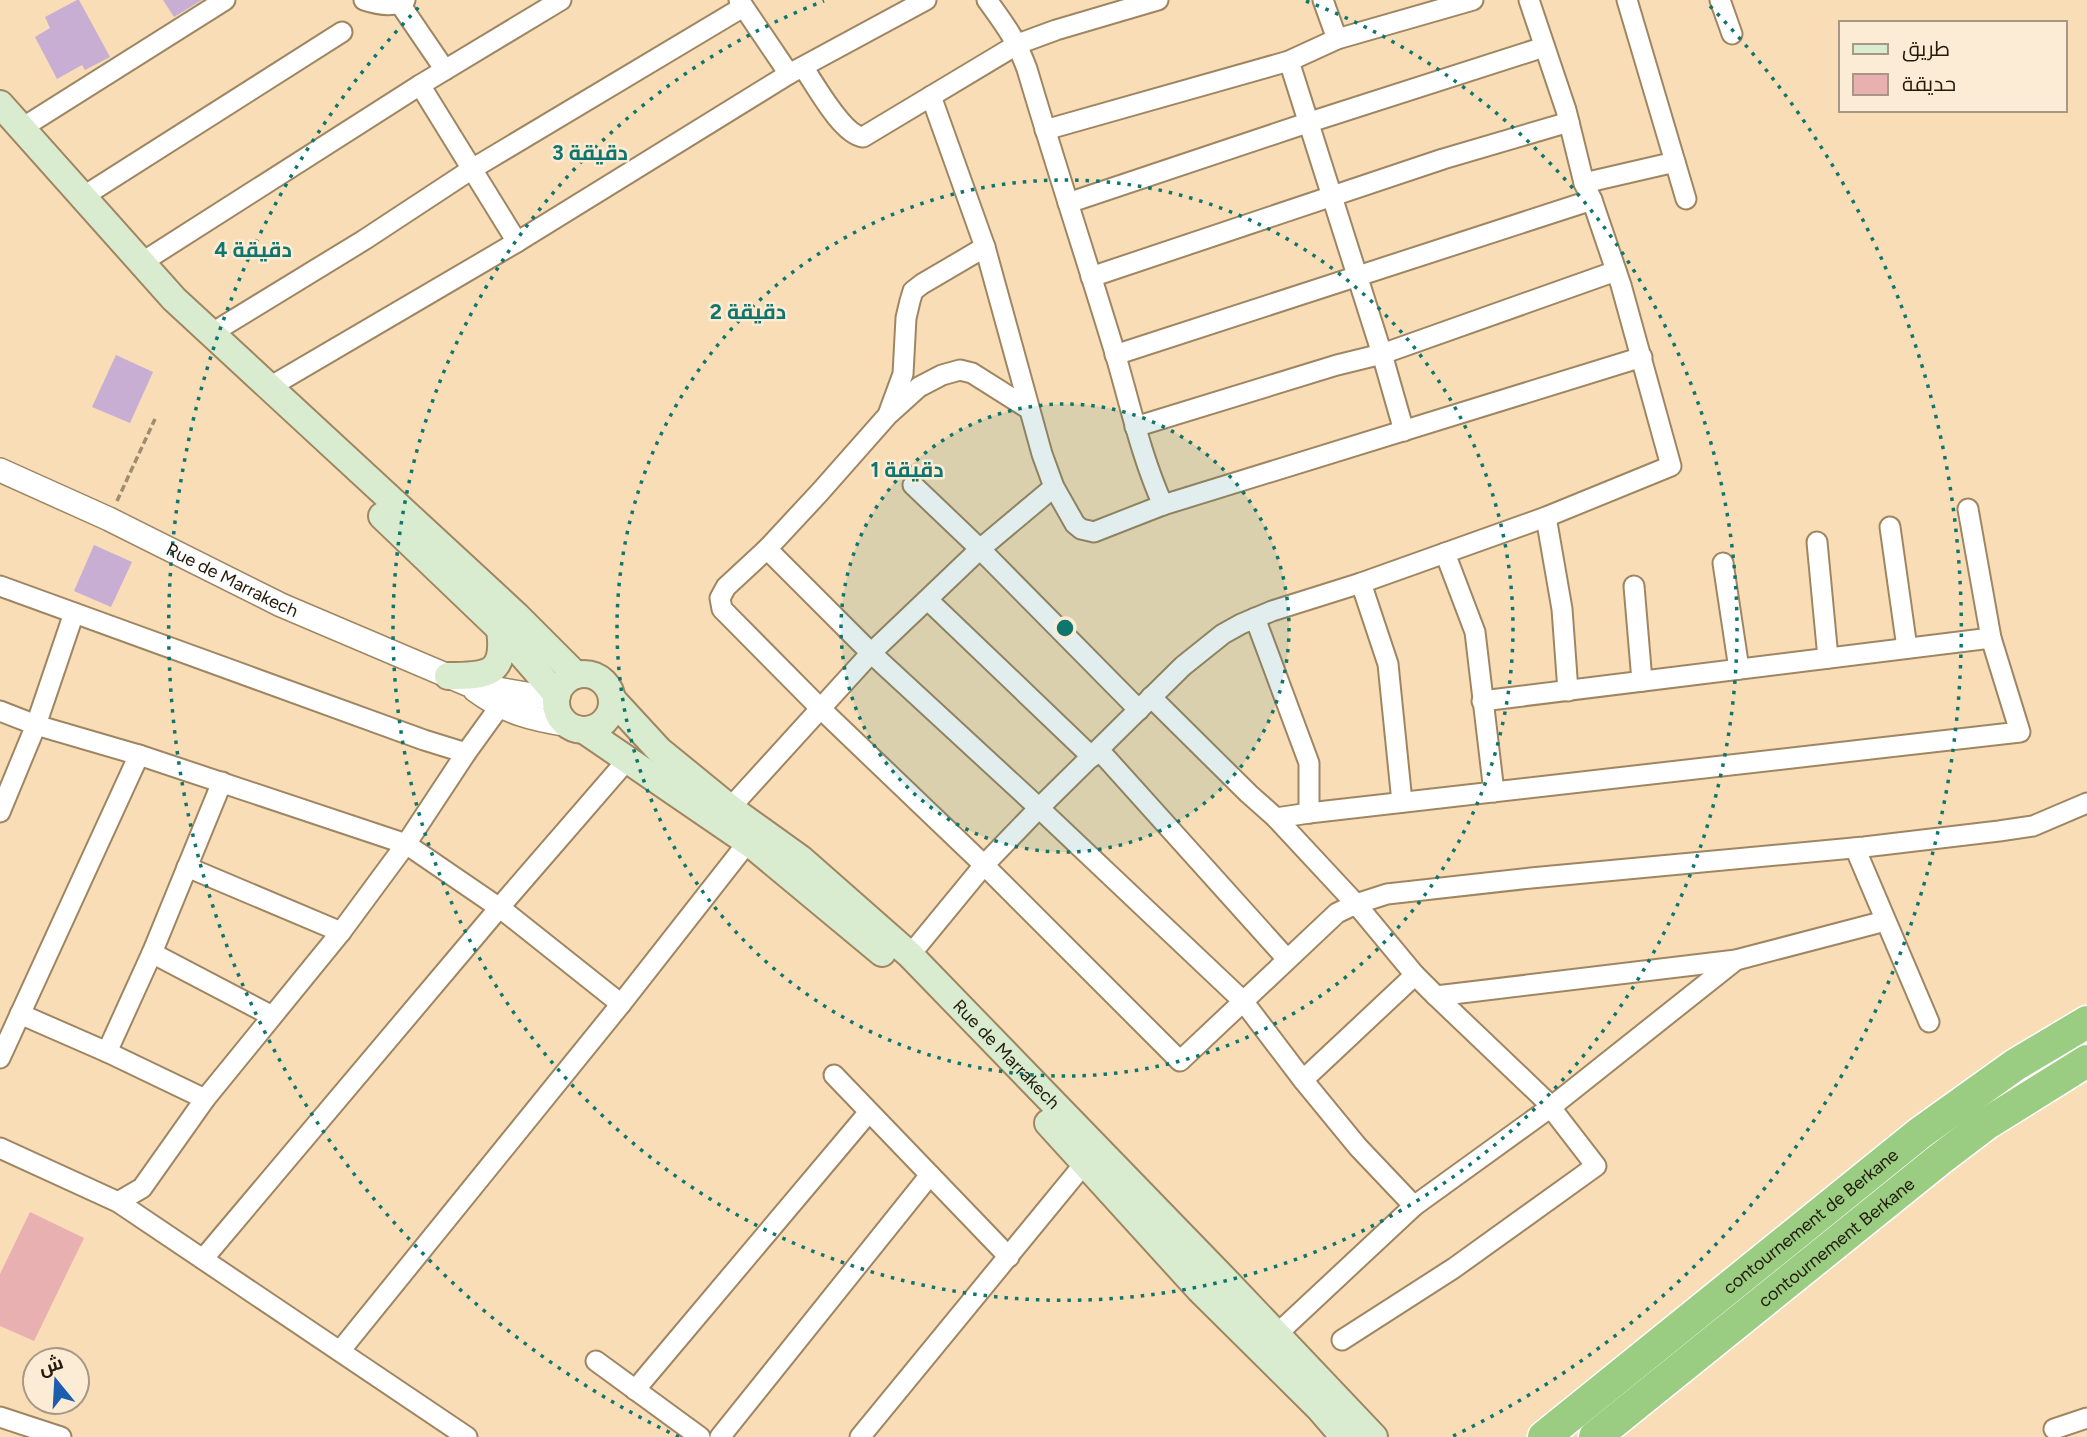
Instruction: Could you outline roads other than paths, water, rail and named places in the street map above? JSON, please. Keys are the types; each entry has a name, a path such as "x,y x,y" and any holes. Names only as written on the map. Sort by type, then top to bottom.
{"highway":[{"name":"contournement de Berkane","path":"1544,1437 1920,1133 2015,1065 2087,1022"},
{"name":"contournement Berkane","path":"1595,1437 1940,1159 1986,1124 2087,1061"}],"main road":[{"path":"0,104 11,129 184,329 500,629 556,697 559,714 576,727 599,725 605,720 612,706 610,690 600,678 584,673 564,682 556,697"},
{"path":"11,129 84,196 174,299 517,616 576,675"},
{"path":"457,680 479,676 498,663 503,649 500,629"},
{"name":"Rue de Marrakech","path":"612,699 659,750 730,808 801,859 910,955 1374,1437"},
{"name":"Rue de Marrakech","path":"576,727 748,842 876,947 1017,1090 1199,1289 1319,1408 1344,1437"}],"street":[{"path":"11,129 225,0"},
{"path":"364,0 375,3 402,2 445,70"},
{"path":"141,263 420,85 562,0"},
{"path":"268,388 517,242 796,70 926,0"},
{"path":"988,0 1018,44 1135,427 1163,505"},
{"path":"212,333 741,3 839,120 855,136 863,137 1018,44 1158,0"},
{"path":"1323,0 1338,39"},
{"path":"1045,130 1289,61 1338,39 1473,0"},
{"path":"910,955 984,864 1201,650 1223,634 1255,618 1546,517 1671,466 1616,271 1588,191 1569,122 1529,0"},
{"path":"1627,0 1686,199"},
{"path":"1720,0 1731,34"},
{"path":"84,196 342,32"},
{"path":"1068,203 1308,122 1544,47"},
{"path":"1289,61 1404,431"},
{"path":"420,85 517,242"},
{"path":"931,96 985,247 1042,454 1054,487 1075,524 1081,529 1094,532 1163,505 1642,357"},
{"path":"1091,277 1443,159 1569,122"},
{"path":"1115,355 1357,276 1675,162"},
{"path":"888,415 903,374 906,318 913,291 985,247"},
{"path":"1135,427 1337,365 1382,354 1616,271"},
{"path":"1029,409 972,373 960,370 942,375 919,387 888,415 767,549 726,587 720,598 722,608 820,708 984,864 1180,1061 1337,913 1387,894 1855,848 2033,825 2087,803"},
{"name":"Rue de Marrakech","path":"0,470 109,519 281,604 457,680 523,717 576,727"},
{"path":"913,485 1145,704 1276,818 1356,904 1415,975 1551,1107 1596,1166 1454,1268 1342,1340"},
{"path":"730,808 871,653 929,601 980,549 1054,487"},
{"path":"1276,818 2020,732 1991,638 1968,509"},
{"path":"1546,517 1562,609 1568,691"},
{"path":"1890,527 1907,648"},
{"path":"1817,542 1828,658"},
{"path":"767,549 871,653 1243,1001 1358,1147 1414,1206"},
{"path":"1445,553 1475,632 1494,792"},
{"path":"1723,563 1739,669"},
{"path":"1361,583 1388,664 1402,802"},
{"path":"0,586 466,753"},
{"path":"1634,586 1642,681"},
{"path":"929,601 1095,753 1287,959"},
{"path":"0,812 36,725 74,613"},
{"path":"1255,618 1309,763 1309,813"},
{"path":"1482,701 1991,638"},
{"name":"Rue de Marrakech","path":"457,680 556,697"},
{"path":"118,1202 142,1188 205,1099 341,932 406,844 500,706"},
{"path":"0,711 406,844 499,908 621,1004"},
{"path":"0,1058 139,755"},
{"path":"203,1259 499,908 628,760"},
{"path":"107,1052 152,953 222,782"},
{"path":"340,1351 621,1004 748,842"},
{"path":"1855,848 1929,1022"},
{"path":"187,867 341,932"},
{"path":"1436,996 1736,960 1885,921"},
{"path":"152,953 272,1016"},
{"path":"1277,1334 1414,1206 1551,1107 1736,960"},
{"path":"1303,1080 1415,975"},
{"path":"20,1014 205,1099"},
{"path":"834,1075 1009,1257"},
{"path":"635,1390 869,1112"},
{"path":"0,1147 118,1202 467,1437"},
{"path":"860,1437 1084,1164"},
{"path":"720,1437 930,1175"},
{"path":"596,1362 700,1437"},
{"path":"0,1417 61,1437"},
{"path":"2054,1429 2087,1418"}]}
